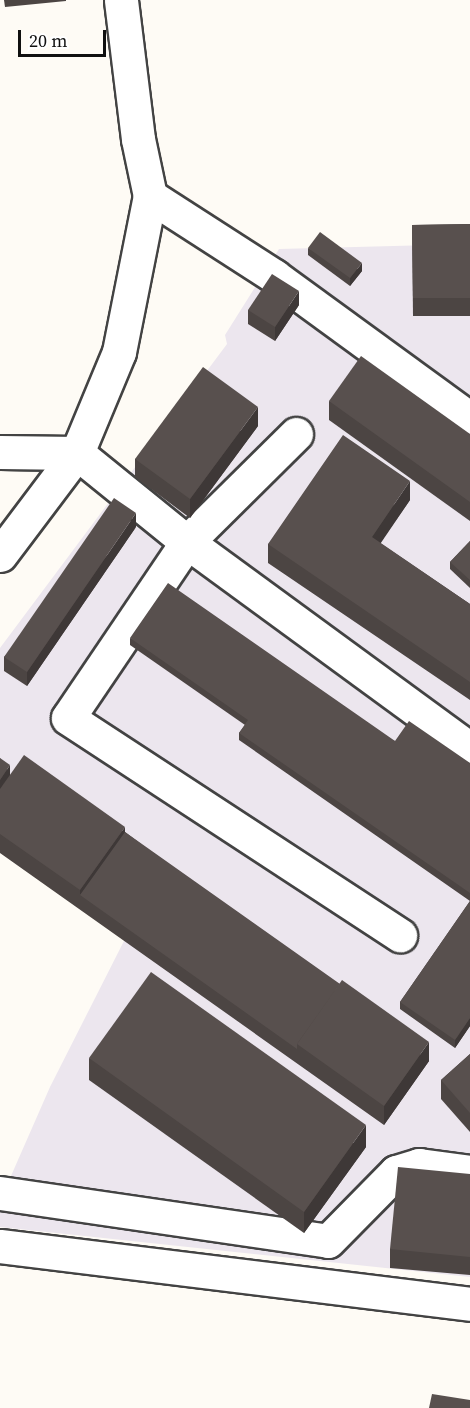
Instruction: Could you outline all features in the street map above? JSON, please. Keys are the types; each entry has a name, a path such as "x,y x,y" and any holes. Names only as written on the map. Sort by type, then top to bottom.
{"street":[{"path":"0,555 77,453 119,352 150,196 138,139 121,0"},
{"path":"150,196 274,276 470,419"},
{"path":"296,434 187,543 68,718 400,935"},
{"path":"0,452 77,453 187,543 470,749"},
{"path":"0,1193 328,1241 396,1172 418,1165 470,1172"},
{"path":"0,1246 470,1304"}],"shaded area":[{"path":"470,244 470,1277 0,1227 0,1201 50,1087 125,939 397,1116 0,820 0,648 227,344 225,335 279,249"}],"building":[{"path":"470,224 470,298 413,298 412,225"},
{"path":"320,232 362,263 350,278 308,248"},
{"path":"272,274 299,291 275,327 248,310"},
{"path":"361,356 470,434 470,502 329,401"},
{"path":"203,367 258,407 190,499 135,459"},
{"path":"343,435 410,481 372,537 470,604 470,682 268,544"},
{"path":"114,498 136,513 27,672 4,657"},
{"path":"470,541 470,580 450,562"},
{"path":"168,583 395,741 409,721 470,763 470,893 239,733 248,720 130,638"},
{"path":"24,755 125,827 80,890 0,834 0,789"},
{"path":"0,758 10,765 0,780"},
{"path":"125,832 340,984 297,1044 297,1049 80,895"},
{"path":"470,901 470,1018 455,1040 400,1002"},
{"path":"151,972 366,1125 304,1212 89,1058"},
{"path":"342,980 429,1042 384,1106 297,1044"},
{"path":"470,1054 470,1113 441,1080"},
{"path":"398,1167 470,1174 470,1257 390,1249"},
{"path":"432,1394 470,1400 470,1408 429,1408"}]}
